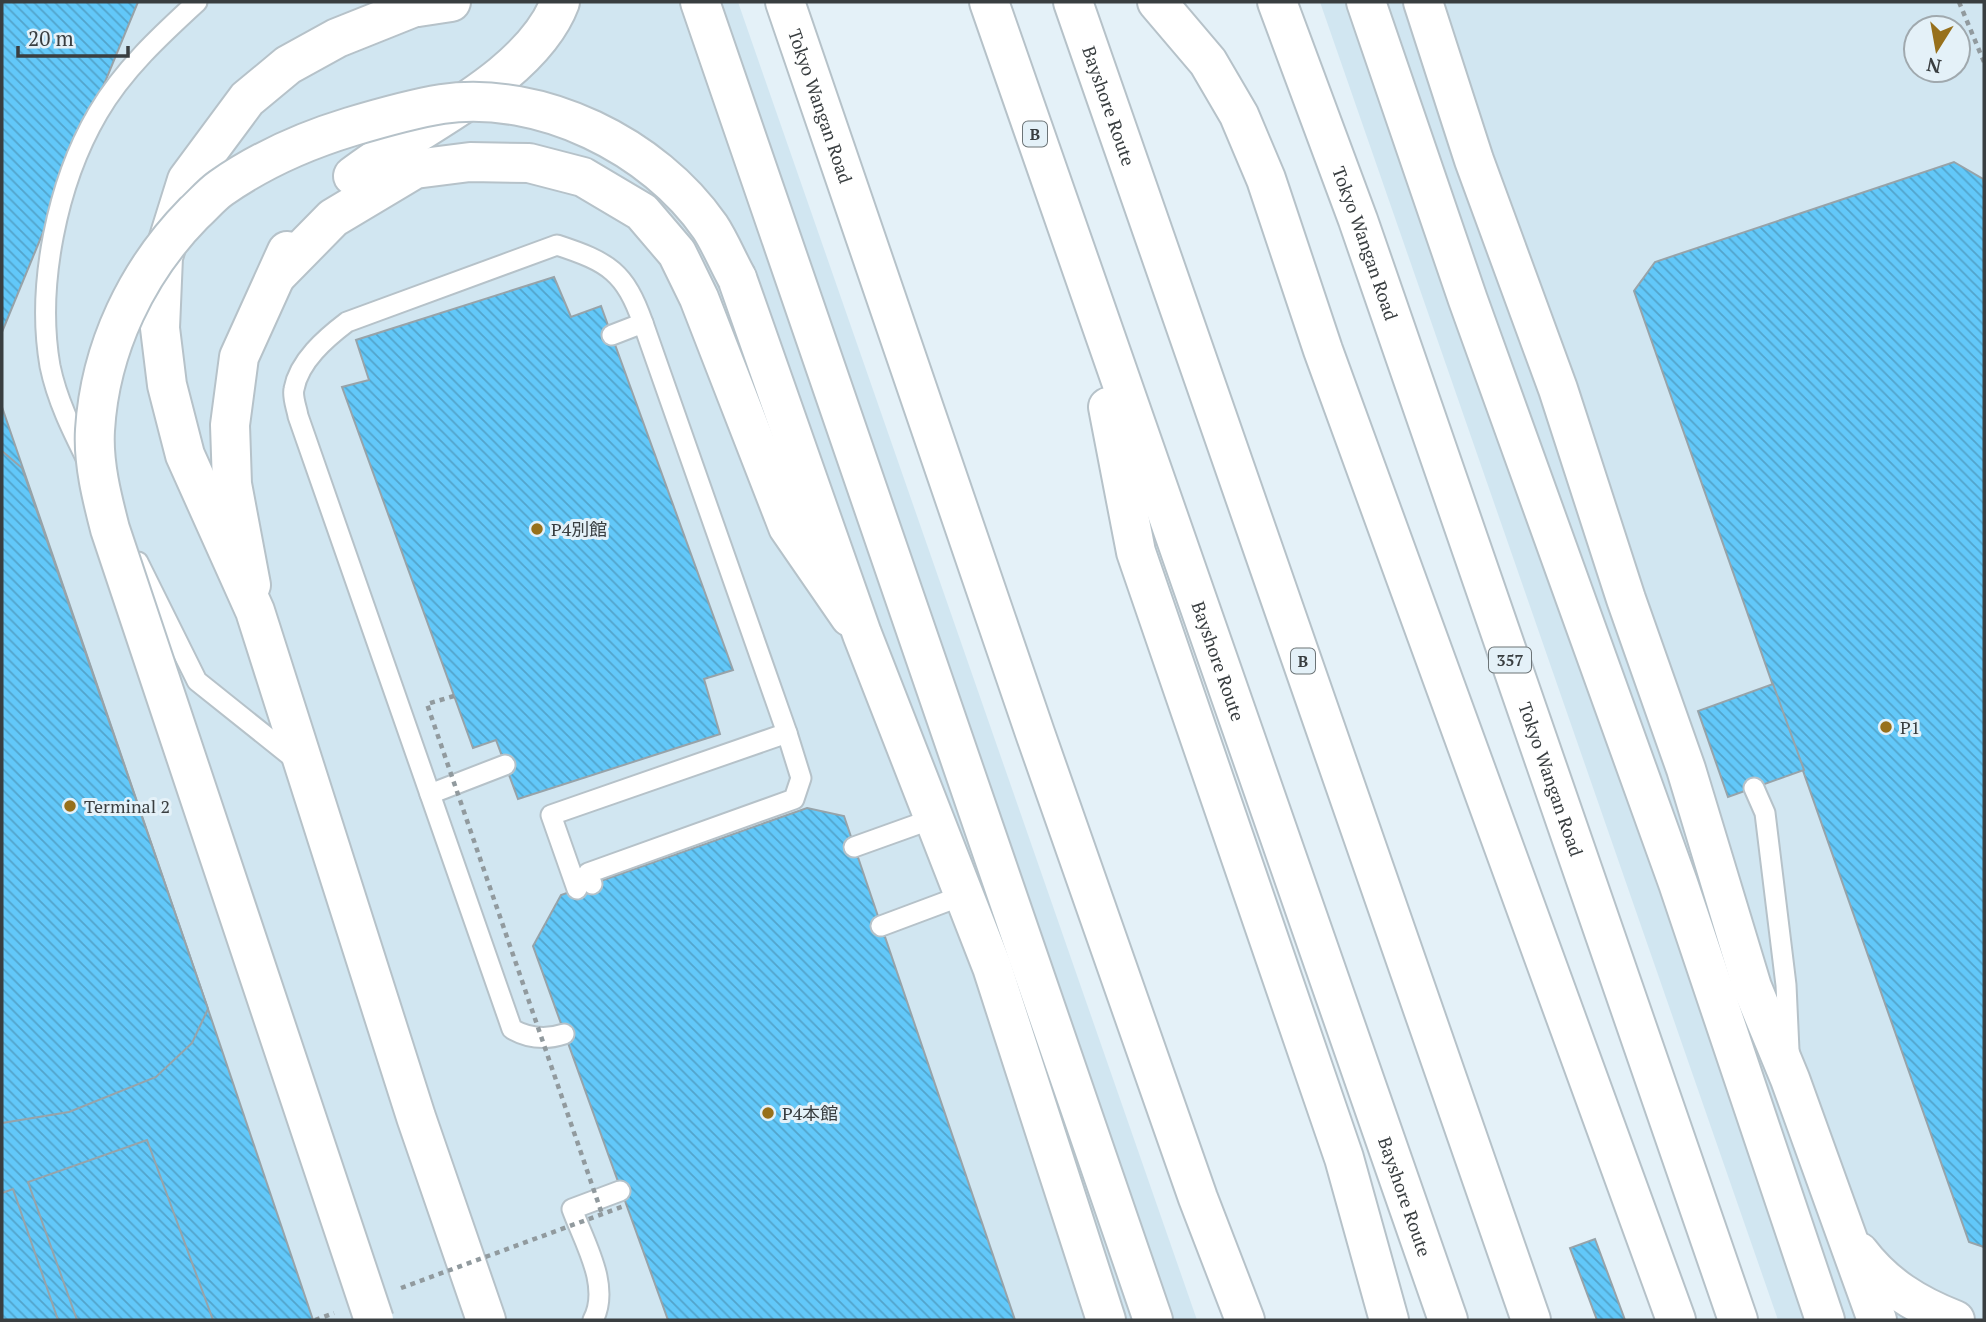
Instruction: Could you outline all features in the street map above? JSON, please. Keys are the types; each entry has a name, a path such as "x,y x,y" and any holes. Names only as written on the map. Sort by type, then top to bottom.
{"main road":[{"path":"255,611 232,484 230,425 239,358 296,229 323,199 516,63 540,34 559,2"},
{"path":"700,2 1153,1320"},
{"name":"Tokyo Wangan Road","path":"785,2 1035,733 1198,1198 1245,1320"},
{"name":"Bayshore Route","path":"989,2 1082,265 1172,536 1448,1320"},
{"name":"Bayshore Route","path":"1073,2 1531,1320"},
{"path":"1157,2 1208,62 1244,128 1266,178 1323,350 1676,1320"},
{"name":"Tokyo Wangan Road","path":"1277,2 1358,220 1738,1320"},
{"path":"1366,2 1468,300 1678,883 1825,1320"},
{"path":"1423,2 1474,160 1558,389 1626,599 1686,769 1752,988 1790,1079 1877,1320"},
{"path":"432,4 337,38 288,65 247,99 213,140 187,180 163,257 160,328 167,385 182,443 255,611 416,1117 485,1312"},
{"path":"369,1307 110,529 99,483 95,431 117,328 142,277 178,229 219,189 277,153 319,136 374,119 444,104 490,104 541,111 591,130 637,156 675,186 710,227 737,278 862,634 992,967 1106,1320"},
{"path":"277,275 333,218 415,169 470,162 529,163 583,177 642,212 677,253 699,298 788,527 862,634"},
{"path":"1082,265 1136,552 1344,1158 1389,1320"},
{"path":"1847,1236 1875,1273 1902,1295 1955,1320"}],"lane":[{"path":"197,2 130,68 98,113 73,166 58,212 51,257 46,322 50,366 64,412 197,681 306,768"},
{"path":"564,1034 551,1039 524,1036 512,1029 298,416 293,390 304,366 324,339 347,322 557,245 609,266 632,292 787,733 801,778 794,799 588,873 585,886 551,815 787,733"},
{"path":"612,335 643,323"},
{"path":"430,794 506,765"},
{"path":"1754,788 1765,813 1786,985 1790,1079"},
{"path":"854,847 935,818"},
{"path":"881,926 964,895"},
{"path":"593,1320 599,1307 597,1278 572,1209 624,1198"}],"path":[{"path":"1959,2 1984,62"},
{"path":"454,696 427,704 602,1214"},
{"path":"315,1320 369,1307 602,1214 624,1198"}],"shaded area":[{"path":"2,2 738,2 1197,1320 2,1320"},
{"path":"1320,2 1984,2 1984,1320 1778,1320"}],"building":[{"path":"2,2 138,2 2,332"},
{"name":"P1","path":"1954,162 1983,179 1984,184 1984,1247 1969,1242 1634,291 1655,262"},
{"name":"P4別館","path":"554,277 571,317 601,306 733,670 704,679 720,734 518,799 496,740 473,748 342,387 369,380 356,340"},
{"name":"Terminal 2","path":"2,407 208,1009 313,1320 2,1320"},
{"path":"2,451 22,468 208,1009 192,1043 156,1077 69,1112 2,1123"},
{"path":"1773,684 1804,770 1728,797 1698,711"},
{"name":"P4本館","path":"807,808 844,816 1015,1320 668,1320 533,946 561,895"},
{"path":"147,1140 213,1320 77,1320 28,1182"},
{"path":"13,1189 58,1320 2,1320 2,1193"},
{"path":"1595,1239 1625,1320 1597,1320 1570,1248"}],"place":[{"name":"P4別館","path":"537,529"},
{"name":"P1","path":"1886,727"},
{"name":"Terminal 2","path":"70,806"},
{"name":"P4本館","path":"768,1113"}]}
